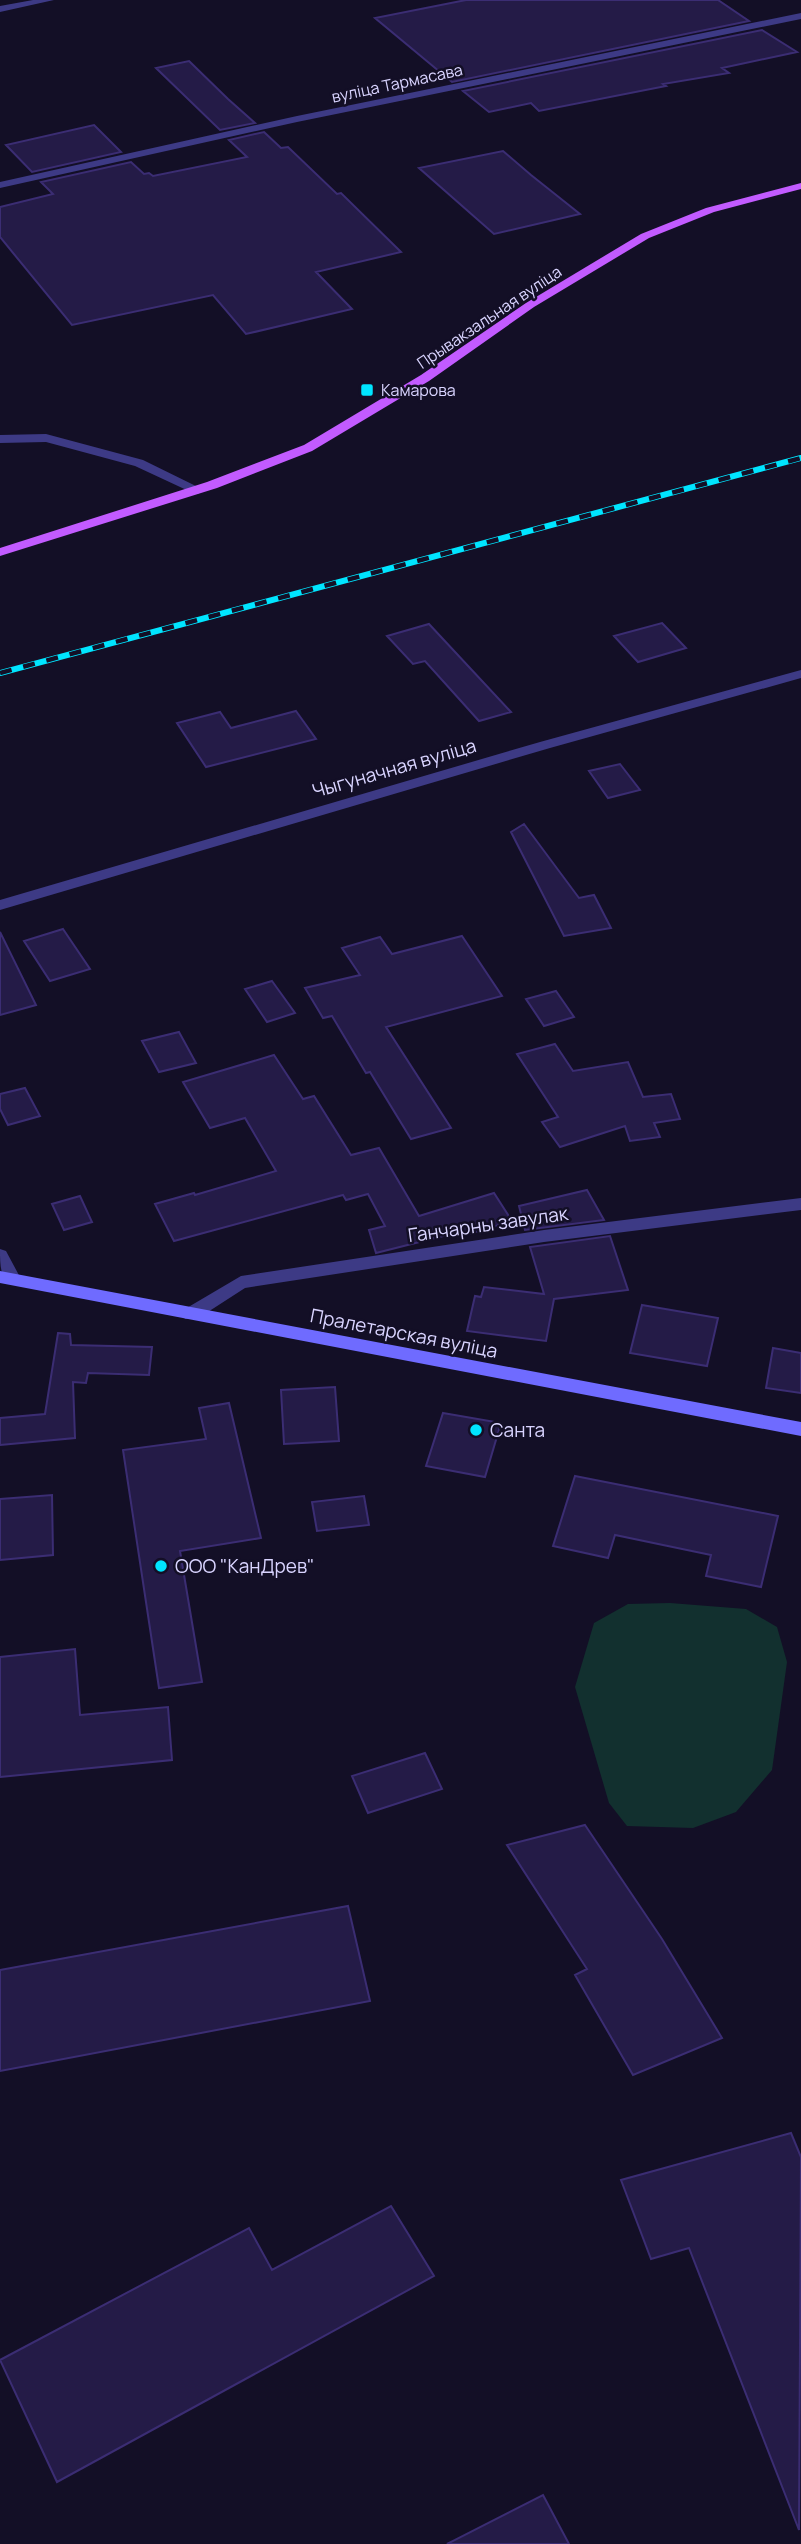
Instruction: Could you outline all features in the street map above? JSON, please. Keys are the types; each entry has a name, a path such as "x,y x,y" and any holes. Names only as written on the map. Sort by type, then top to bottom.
{"main road":[{"name":"Прывакзальная вуліца","path":"0,552 198,490 256,470 307,448 425,378 530,305 645,236 710,210 801,187"},
{"name":"Пралетарская вуліца","path":"6,1278 801,1429"}],"street":[{"path":"0,9 49,0"},
{"name":"вуліца Тармасава","path":"0,185 297,119 801,16"},
{"path":"0,439 46,438 139,463 198,490"},
{"name":"Чыгуначная вуліца","path":"0,905 801,674"},
{"name":"Ганчарны завулак","path":"191,1314 241,1282 544,1236 801,1204"},
{"path":"0,1255 6,1278"}],"green space":[{"path":"670,1603 746,1609 777,1627 787,1662 772,1770 736,1812 693,1828 627,1826 609,1803 575,1687 594,1623 628,1604"}],"building":[{"path":"466,0 718,0 749,21 452,82 375,18"},
{"path":"762,30 797,52 722,68 729,73 663,84 666,86 539,111 531,103 489,112 463,91"},
{"path":"189,61 255,123 220,130 156,68"},
{"path":"94,125 121,152 32,172 6,145"},
{"path":"264,132 281,148 288,147 337,194 341,193 401,252 316,272 352,309 246,334 213,295 72,325 0,237 0,207 53,194 41,182 131,162 144,174 153,176 247,157 229,140"},
{"path":"503,151 580,214 494,234 419,168"},
{"path":"662,623 686,648 638,662 614,636"},
{"path":"429,624 511,712 479,721 425,661 413,664 387,636"},
{"path":"296,711 316,739 206,767 177,723 220,712 231,728"},
{"path":"620,764 640,790 608,798 589,771"},
{"path":"524,824 579,898 594,895 611,928 564,936 511,832"},
{"path":"63,929 90,969 50,981 24,941"},
{"path":"0,932 36,1005 0,1015"},
{"path":"462,936 502,996 386,1027 451,1128 411,1139 370,1072 366,1073 332,1016 323,1018 305,988 360,975 342,948 380,937 392,954"},
{"path":"272,981 295,1013 267,1022 245,989"},
{"path":"556,991 574,1017 544,1026 526,999"},
{"path":"179,1032 196,1063 159,1072 142,1041"},
{"path":"555,1044 573,1071 628,1062 643,1097 671,1094 680,1119 654,1123 660,1137 630,1141 625,1126 560,1147 542,1122 558,1117 517,1054"},
{"path":"274,1055 303,1099 314,1096 351,1155 379,1148 419,1216 494,1193 512,1221 466,1235 463,1231 376,1253 369,1230 385,1226 368,1194 346,1200 343,1195 174,1241 155,1204 276,1171 245,1118 210,1128 183,1082"},
{"path":"25,1088 40,1116 8,1125 0,1109 0,1094"},
{"path":"587,1190 604,1220 525,1230 519,1206"},
{"path":"80,1196 92,1222 64,1230 52,1204"},
{"path":"610,1236 628,1290 554,1299 546,1341 467,1331 475,1296 481,1297 484,1287 544,1294 530,1247"},
{"path":"642,1305 718,1318 707,1366 630,1353"},
{"path":"58,1333 70,1334 71,1345 152,1347 149,1375 88,1373 86,1383 73,1382 75,1438 0,1445 0,1418 45,1414"},
{"path":"773,1348 801,1353 801,1393 766,1388"},
{"path":"335,1387 339,1441 284,1444 281,1390"},
{"path":"229,1403 261,1538 180,1551 202,1682 159,1688 123,1450 206,1439 199,1408"},
{"path":"443,1413 501,1423 485,1477 426,1466"},
{"path":"575,1476 778,1516 761,1587 706,1576 711,1555 615,1535 608,1558 553,1546"},
{"path":"52,1495 53,1555 0,1560 0,1499"},
{"path":"364,1496 369,1525 317,1531 312,1502"},
{"path":"75,1649 80,1715 168,1707 172,1760 0,1777 0,1657"},
{"path":"425,1753 442,1789 368,1813 352,1776"},
{"path":"585,1825 662,1939 722,2038 633,2075 575,1975 587,1969 507,1845"},
{"path":"348,1906 370,2001 0,2071 0,1970"},
{"path":"791,2133 801,2157 799,2530 689,2248 651,2259 621,2180"},
{"path":"391,2206 434,2276 57,2482 0,2360 249,2228 272,2270"},
{"path":"543,2495 569,2544 447,2544"}],"railway":[{"path":"0,673 801,458"}],"place":[{"name":"Камарова","path":"367,390"},
{"name":"Санта","path":"476,1430"},
{"name":"ООО \"КанДрев\"","path":"161,1566"}]}
